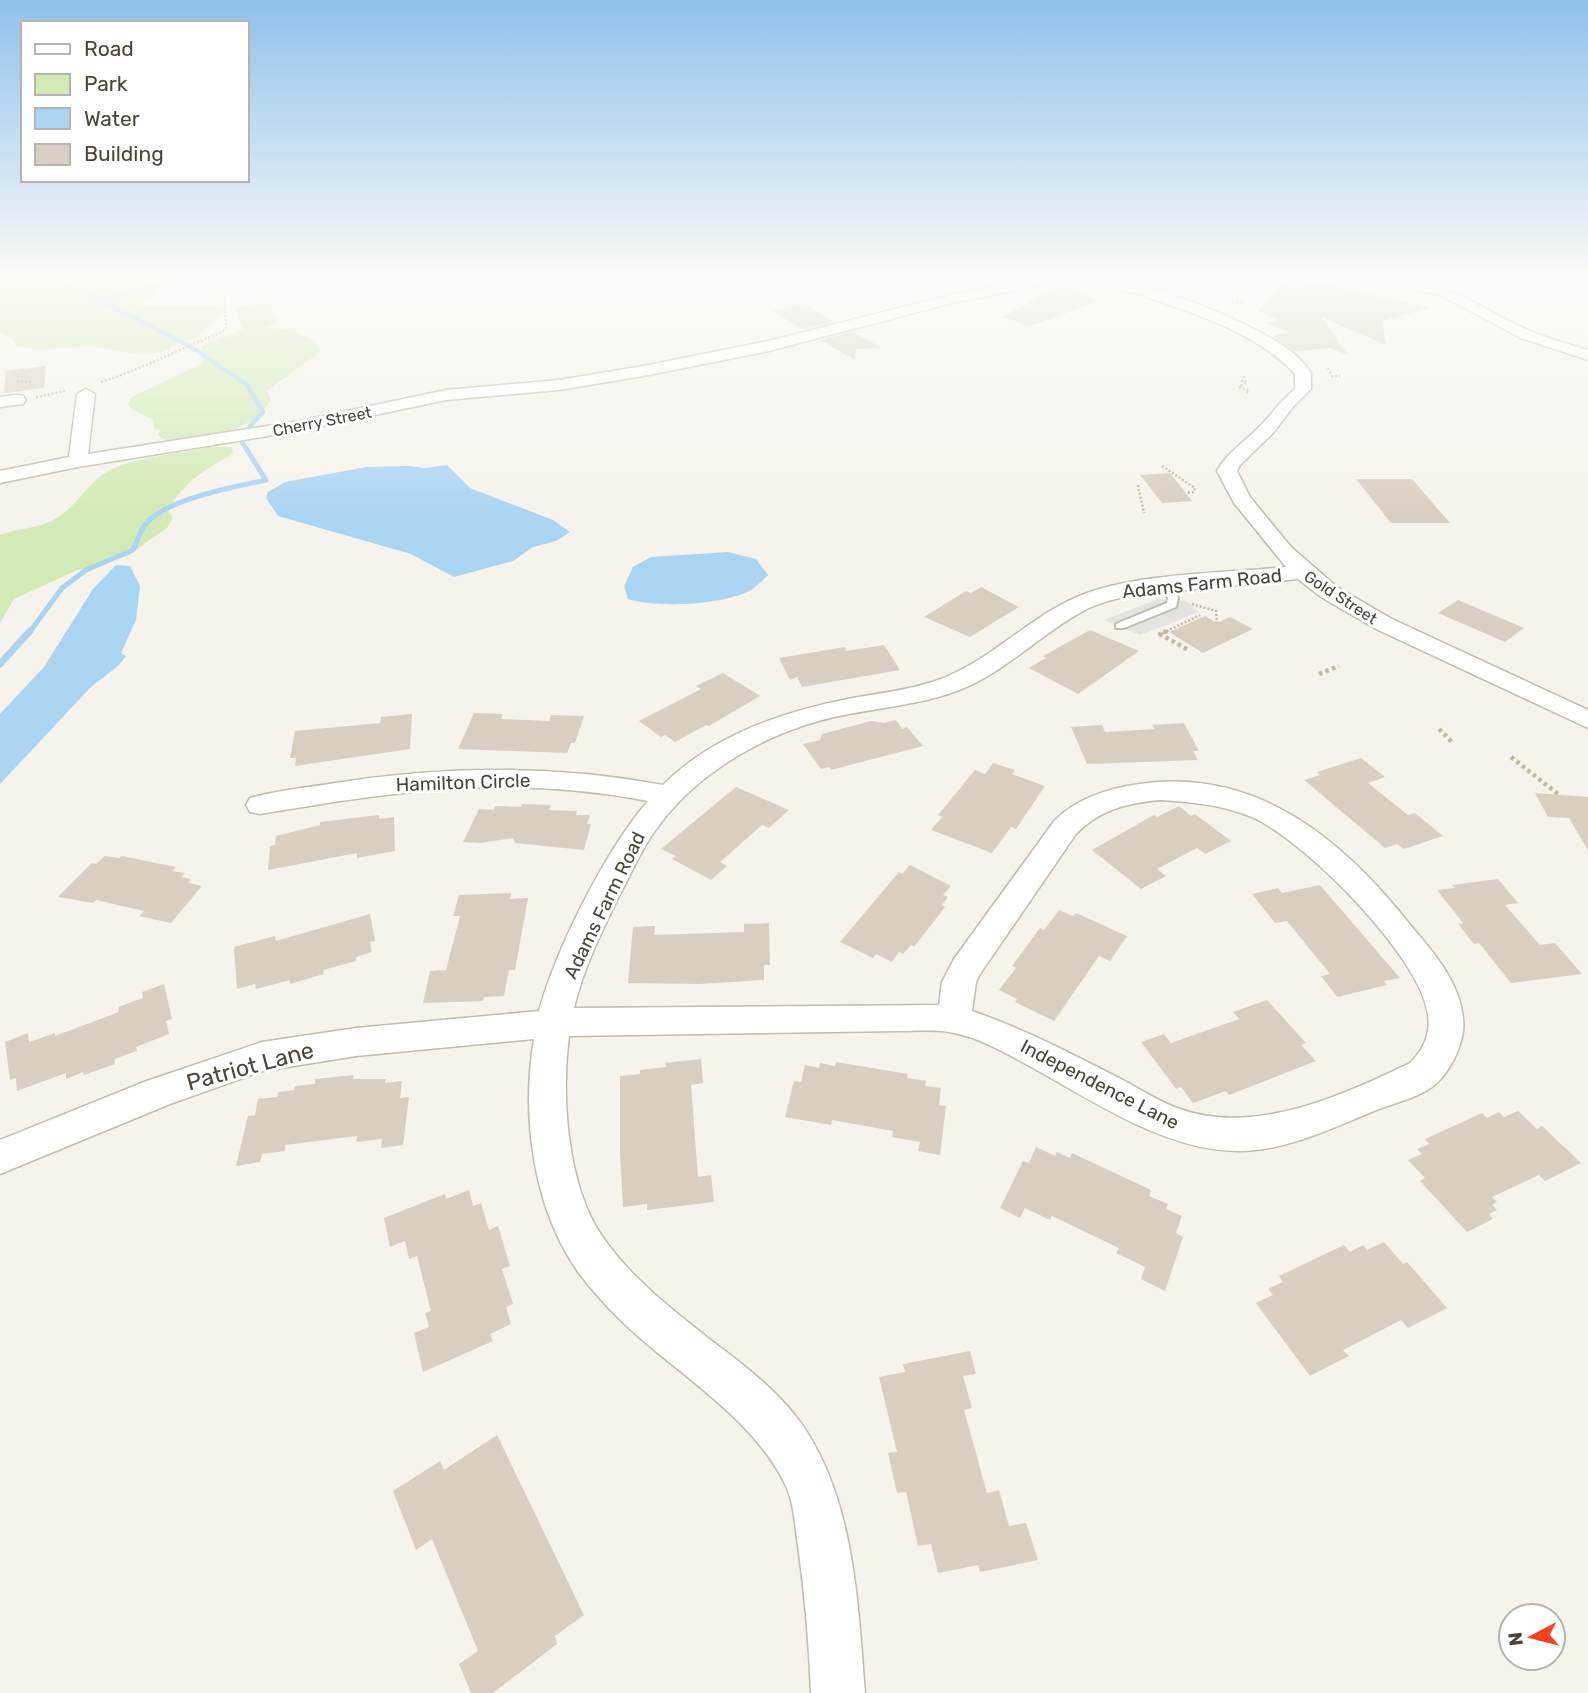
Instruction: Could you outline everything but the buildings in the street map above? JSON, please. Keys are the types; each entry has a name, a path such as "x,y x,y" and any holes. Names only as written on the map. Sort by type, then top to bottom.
{"street":[{"name":"Cherry Street","path":"0,477 78,461 299,426 446,395 559,385 714,357"},
{"name":"Gold Street","path":"1290,357 1307,378 1303,390 1288,403 1266,430 1241,450 1227,471 1241,499 1283,552 1303,572 1346,603 1384,624 1588,720"},
{"path":"78,461 88,390"},
{"name":"Adams Farm Road","path":"838,1693 830,1589 817,1507 803,1469 784,1439 756,1408 645,1313 596,1263 579,1236 568,1207 551,1138 549,1091 554,1022 561,991 587,929 639,832 666,795 684,779 726,751 764,732 832,709 949,685 979,670 1085,601 1118,591 1168,595 1303,572"},
{"name":"Hamilton Circle","path":"260,805 389,784 464,778 601,783 666,795"},
{"name":"Independence Lane","path":"554,1022 954,1018 1004,1036 1171,1123 1201,1132 1255,1135 1293,1126 1423,1074 1433,1064 1445,1036 1446,1017 1440,994 1428,970 1378,906 1319,844 1263,809 1233,799 1173,791 1120,796 1096,804 1077,816 1046,851 966,968 959,982 954,1018"},
{"name":"Patriot Lane","path":"0,1157 157,1093 262,1057 330,1045 554,1022"}],"lane":[{"path":"1120,626 1168,595"}],"path":[{"path":"88,390 138,371 165,357"},
{"path":"1328,368 1332,376 1340,376"},
{"path":"1244,376 1242,381 1247,382 1239,387 1249,391 1245,394"},
{"path":"9,401 66,391"},
{"path":"1162,466 1195,488 1194,492 1186,493"},
{"path":"1180,485 1187,484"},
{"path":"1138,485 1144,513"},
{"path":"1168,595 1216,611 1217,624"},
{"path":"1190,651 1160,634 1200,615"},
{"path":"1319,674 1339,666"},
{"path":"1439,729 1452,743"},
{"path":"1511,757 1558,794"}],"green space":[{"path":"313,357 267,391 271,400 257,417 248,423 208,438 179,442 167,440 158,435 160,430 154,428 153,420 131,409 128,404 132,397 201,364 204,359"},
{"path":"208,447 232,447 233,454 204,471 181,491 168,510 173,518 167,528 127,556 75,571 14,599 0,623 0,535 52,521 101,476 119,466"}],"shaded area":[{"path":"1158,599 1186,601 1199,612 1140,635 1104,620"}],"water":[{"path":"447,465 470,488 553,520 570,532 556,541 533,547 513,561 454,577 411,554 278,516 266,498 268,492 285,482 366,467 424,468"},
{"path":"728,552 756,559 768,575 750,591 721,600 655,604 628,599 624,586 633,567 651,557"},
{"path":"116,565 130,566 140,586 136,620 121,653 126,656 90,688 0,784 0,714 44,667 93,589"}],"waterway":[{"path":"206,357 246,384 263,412 250,426"},
{"path":"29,633 62,588 86,570 133,550 143,528 154,516 201,495 266,480 242,442"},
{"path":"0,664 30,631"}]}
